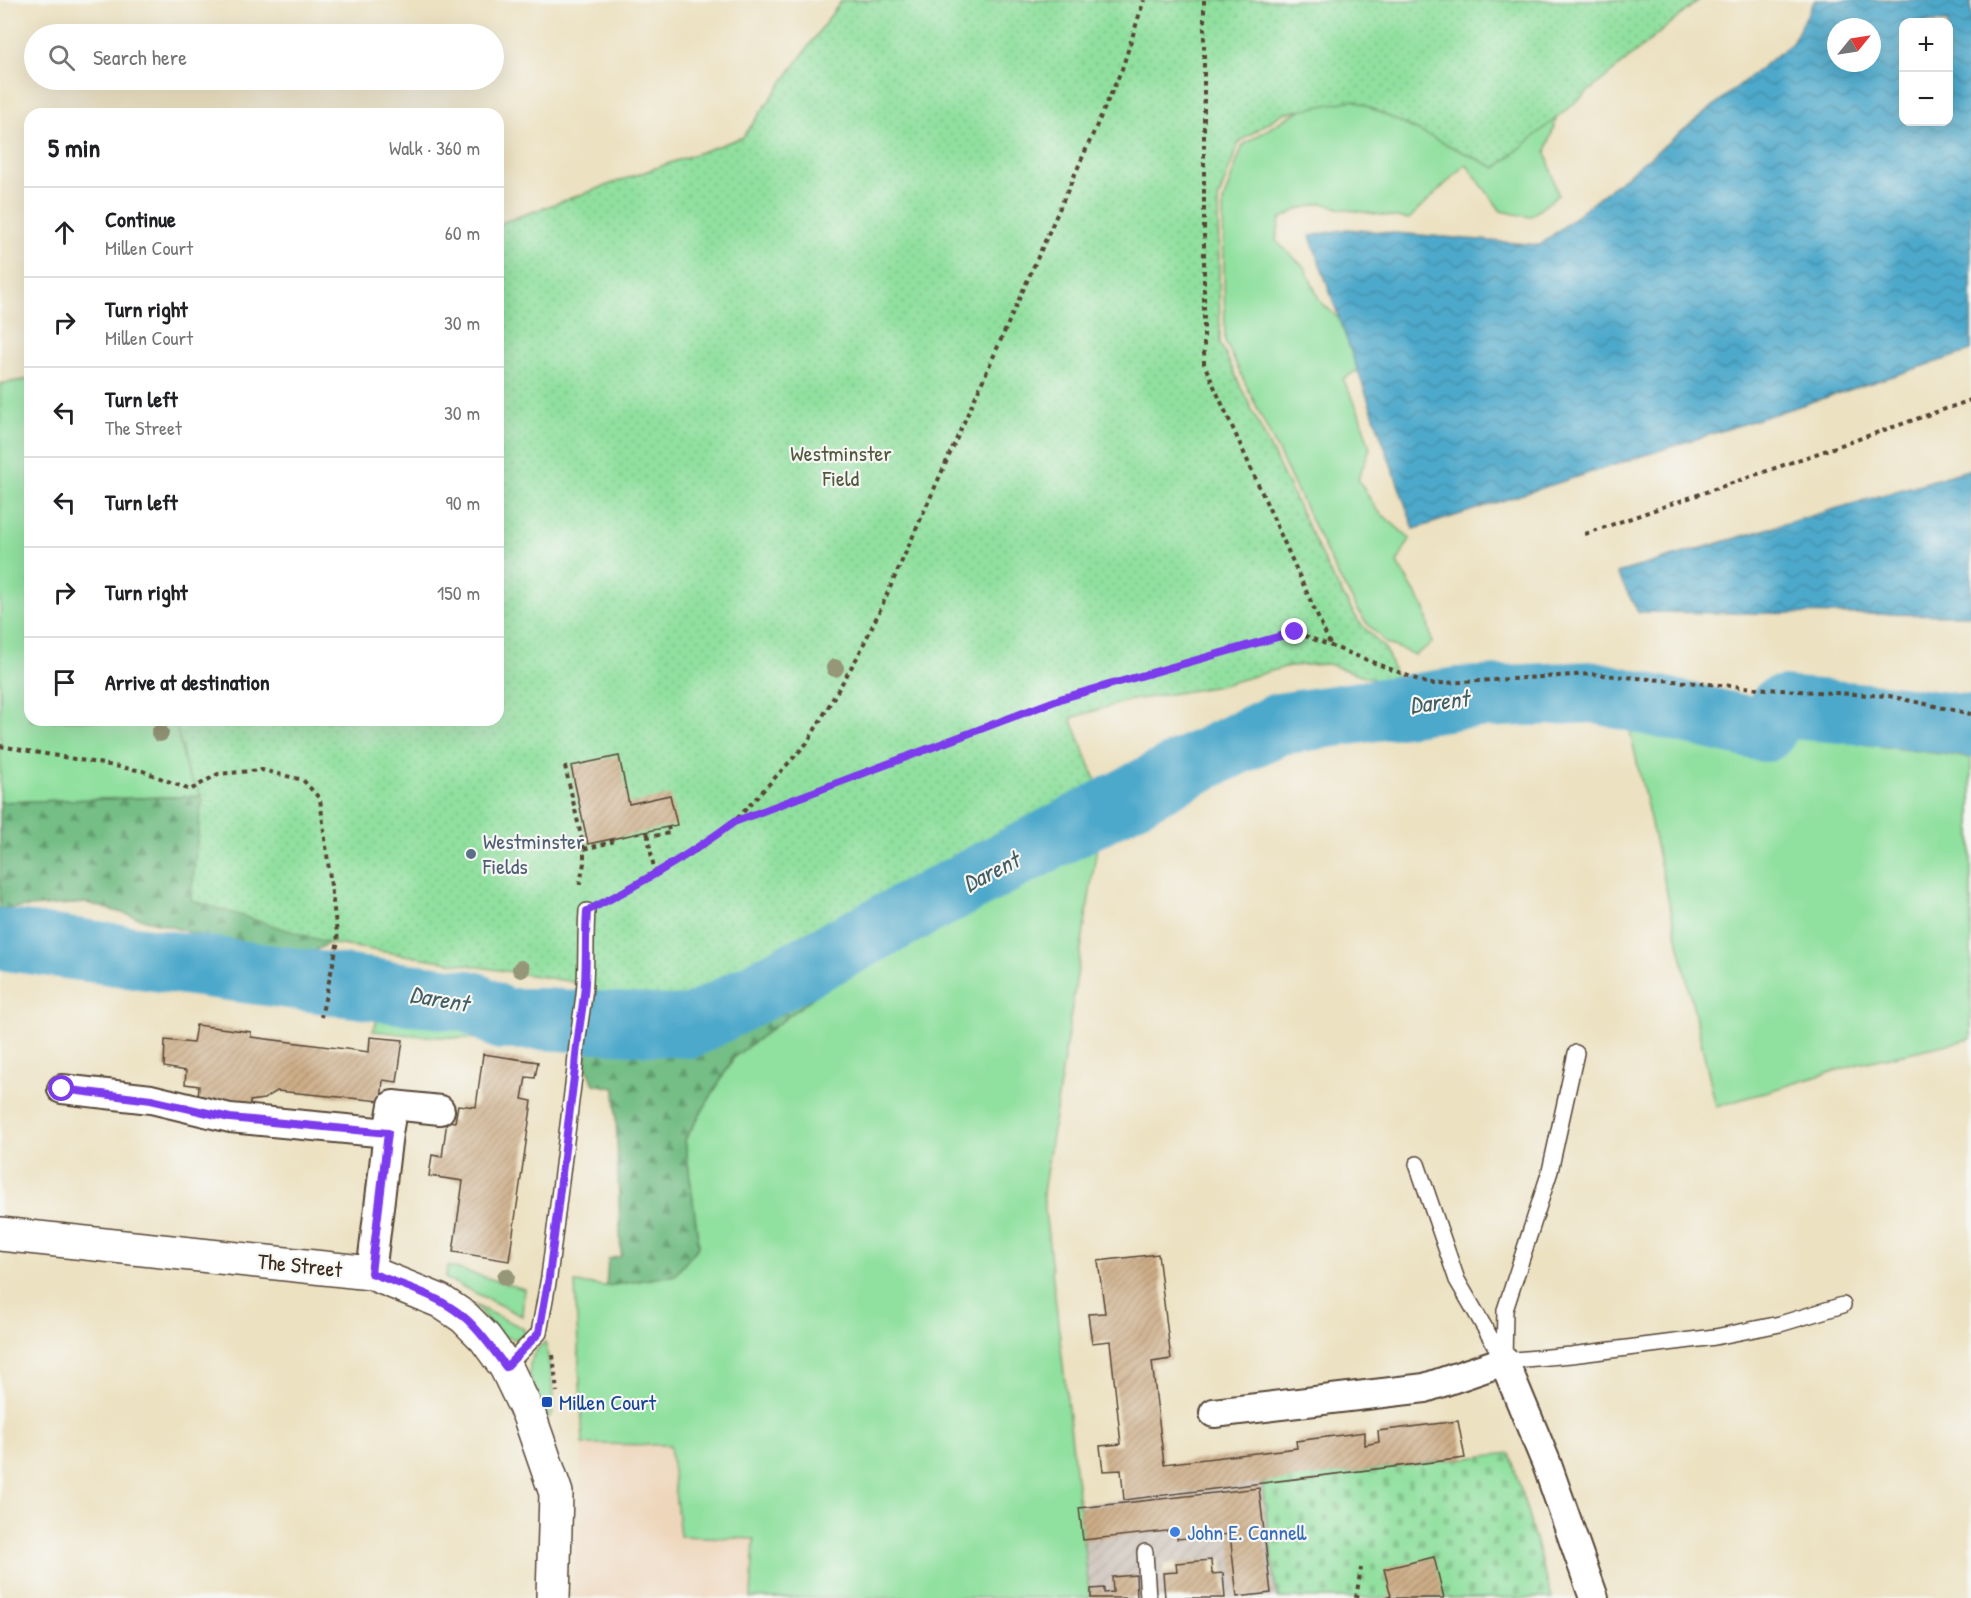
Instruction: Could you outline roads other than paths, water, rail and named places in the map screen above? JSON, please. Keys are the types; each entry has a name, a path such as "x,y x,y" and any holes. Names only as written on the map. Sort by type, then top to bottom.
{"street":[{"path":"62,1089 151,1100 230,1118 388,1133"},
{"path":"371,1273 393,1105 440,1110"},
{"name":"The Street","path":"0,1234 371,1273 440,1301 464,1317 485,1338 506,1367 529,1415 556,1493 553,1598"},
{"path":"1214,1413 1425,1388 1504,1361 1546,1462 1594,1598"}],"lane":[{"path":"506,1367 539,1333 551,1265 584,993 584,941 587,911"},
{"path":"1504,1361 1505,1310 1550,1171 1576,1053"},
{"path":"1418,1164 1456,1280 1504,1361"},
{"path":"1504,1361 1715,1337 1780,1324 1843,1305"},
{"path":"1145,1552 1148,1598"}],"water":[{"path":"1815,0 1971,0 1971,351 1414,529 1310,236 1347,229 1540,245 1792,43"},
{"path":"1971,469 1971,615 1638,612 1617,573"}],"waterway":[{"name":"Darent","path":"0,939 469,1001 503,1019 690,1027 1188,767 1279,724 1459,698 1594,692 1765,731 1780,707 1891,716 1971,726"}],"place":[{"name":"Westminster Fields","path":"471,854"},
{"name":"Millen Court","path":"547,1402"},
{"name":"John E. Cannell","path":"1175,1532"}],"park label":[{"name":"Westminster Field","path":"841,466"}]}
